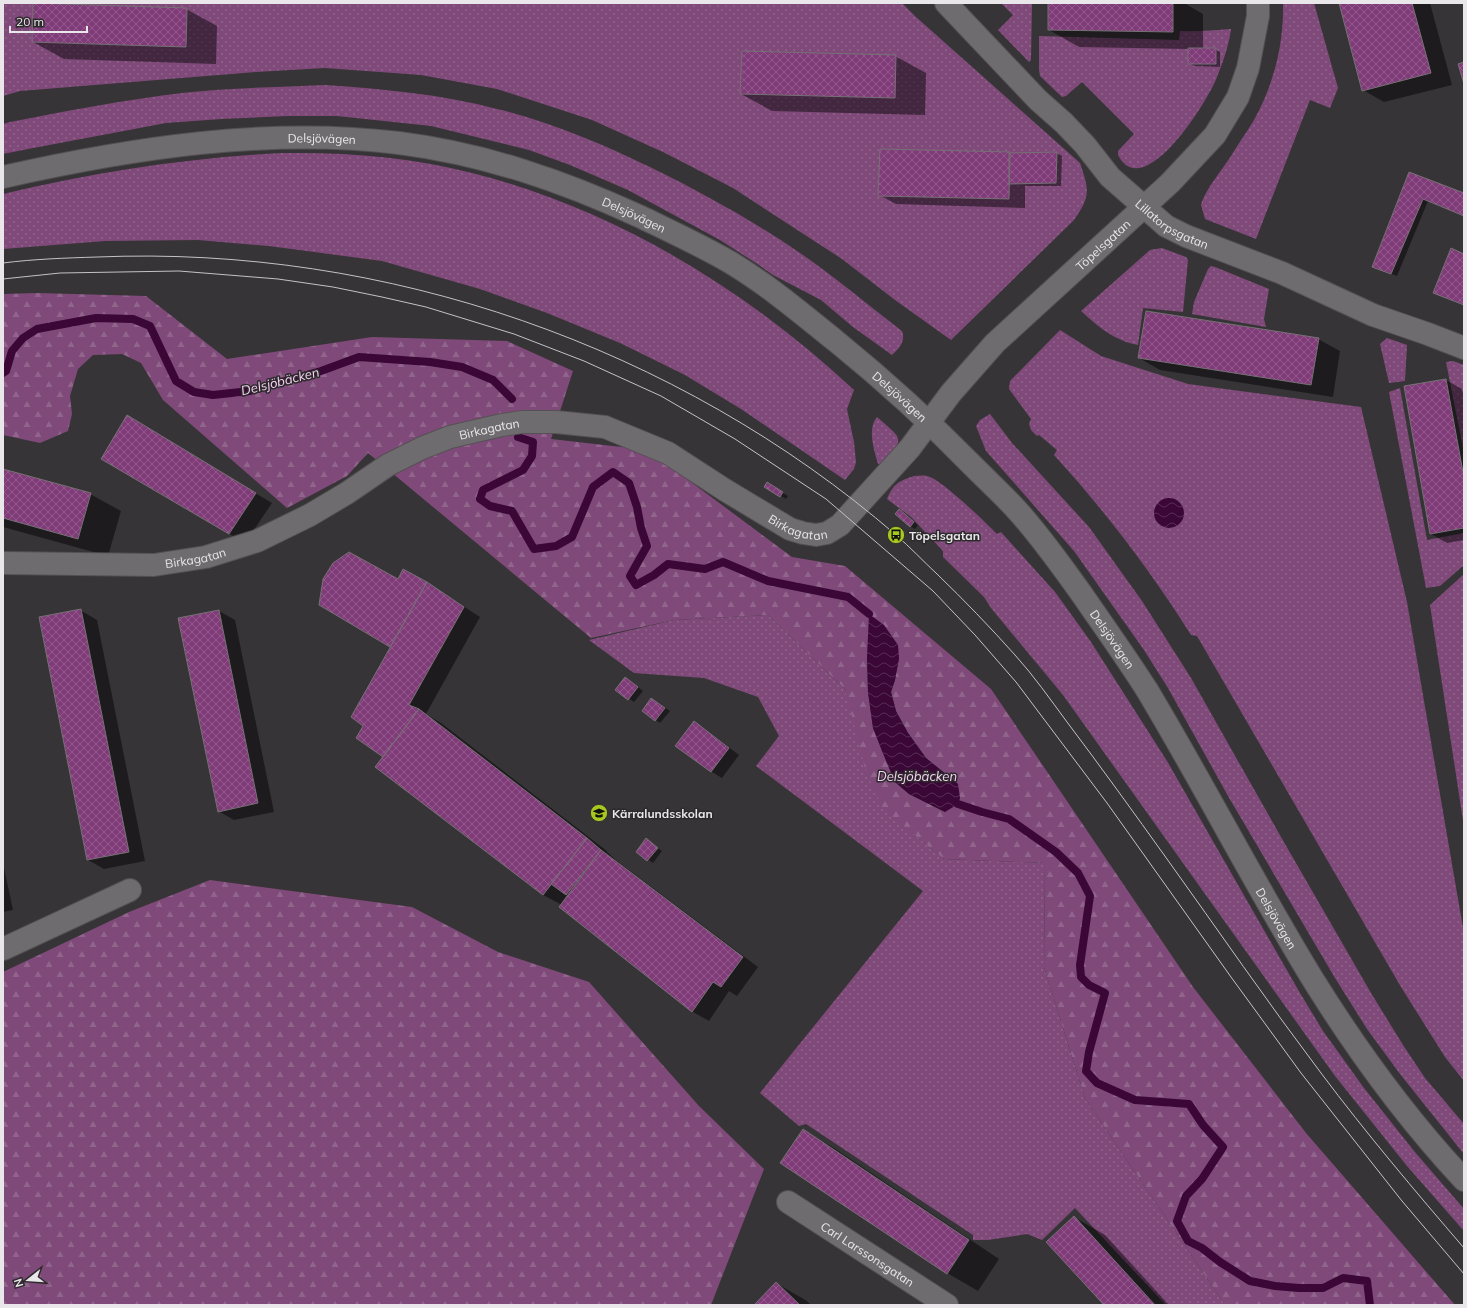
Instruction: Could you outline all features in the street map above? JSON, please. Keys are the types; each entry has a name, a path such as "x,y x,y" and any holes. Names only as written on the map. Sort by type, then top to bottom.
{"street":[{"name":"Lillatorpsgatan","path":"946,3 1038,100 1064,123 1085,145 1110,177 1166,226 1186,236 1282,273 1373,315 1464,348"},
{"name":"Töpelsgatan","path":"928,422 995,343 1170,183 1215,136 1238,97 1248,68 1258,16 1258,3"},
{"name":"Delsjövägen","path":"3,177 73,162 157,148 236,140 273,138 343,138 402,144 447,151 495,162 537,174 596,196 685,238 730,262 775,292 879,376 928,422 1018,510 1057,560 1146,689 1310,974 1344,1027 1404,1109 1444,1159 1464,1180"},
{"name":"Birkagatan","path":"3,563 154,565 206,557 257,541 310,515 388,465 422,448 450,437 522,422 556,422 605,427 668,453 725,490 790,529 816,535 827,533 840,524 910,448 928,422"},
{"path":"3,949 130,890"},
{"name":"Carl Larssonsgatan","path":"788,1202 947,1305"}],"green space":[{"path":"3,3 902,3 1080,163 1087,187 1086,199 1080,212 1074,220 951,340 895,300 842,259 733,188 663,152 592,120 497,89 421,75 325,68 20,91 3,96"},
{"path":"1001,3 1032,3 1031,60 1029,62 998,30 1013,15"},
{"path":"1283,3 1314,3 1338,88 1330,108 1310,100 1256,239 1205,219 1201,205 1210,187 1254,120 1267,92 1280,49"},
{"path":"1231,29 1224,59 1212,89 1202,106 1174,143 1159,158 1143,167 1129,167 1118,155 1118,151 1134,134 1082,82 1066,96 1062,97 1040,76 1039,36 1179,40 1180,31"},
{"path":"325,85 368,88 454,99 537,120 614,150 709,197 800,253 839,281 902,331 903,338 901,344 892,355 853,327 821,300 773,275 720,240 628,190 570,165 529,150 431,126 337,116 288,116 221,119 166,123 3,154 3,124 10,122 117,102 182,93"},
{"path":"282,153 330,153 402,159 472,173 525,189 577,208 627,231 676,258 724,287 769,319 813,353 854,390 847,409 854,442 856,462 854,469 845,480 741,409 685,375 620,343 547,313 480,289 382,261 269,246 198,240 105,241 3,249 3,194 72,179 142,167 212,158"},
{"path":"1162,248 1186,257 1188,260 1183,312 1143,308 1138,345 1122,340 1107,332 1081,311 1150,250"},
{"path":"1211,266 1269,289 1264,319 1266,327 1192,314 1194,302 1208,269"},
{"path":"37,293 146,296 227,359 372,337 507,341 573,371 551,439 648,450 792,557 845,566 991,689 1193,987 1306,1133 1455,1305 1225,1305 1085,1098 1044,967 1045,863 944,859 883,809 866,772 845,689 768,615 674,620 591,638 368,453 347,476 287,508 163,400 141,363 122,354 93,355 78,369 70,396 72,414 68,431 40,443 3,435 3,294","holes":["867,657 899,658 891,692 896,711 908,733 926,758 958,784 945,812 909,794 895,782 873,728 868,692"]},
{"path":"1060,330 1101,356 1188,384 1361,407 1407,602 1464,934 1464,1081 1445,1057 1401,987 1197,636 1191,635 1160,587 1127,542 1092,498 1054,455 1057,450 1031,430 1029,424 1031,419 1009,389 1010,381"},
{"path":"1387,338 1407,345 1405,381 1389,383 1380,344"},
{"path":"1453,361 1464,365 1464,453 1446,362"},
{"path":"1400,388 1427,540 1464,533 1464,565 1440,586 1426,588 1389,392"},
{"path":"990,414 1012,443 1089,527 1142,601 1191,678 1371,993 1403,1045 1425,1078 1464,1124 1464,1154 1400,1074 1367,1029 1335,978 1228,796 1168,688 1144,650 1074,551 986,451 976,426 980,420"},
{"path":"877,417 892,430 898,439 898,443 895,448 881,464 878,464 872,440 872,427"},
{"path":"914,476 925,476 942,484 997,534 1001,532 1055,592 1091,642 1167,761 1323,1031 1364,1088 1414,1151 1464,1209 1464,1231 1407,1166 1335,1076 1063,695 991,608 984,597 943,557 943,551 911,517 887,499 894,486"},
{"path":"1464,574 1464,827 1430,605"},
{"path":"768,615 845,689 884,809 944,859 1045,863 1044,967 1085,1098 1225,1305 1166,1305 1075,1208 1042,1240 1027,1234 988,1240 973,1240 973,1235 806,1124 799,1126 760,1093 923,891 756,766 779,736 758,697 704,678 634,673 589,640 674,620"},
{"path":"210,880 412,907 498,952 589,982 699,1106 764,1169 711,1305 3,1305 3,972 129,912"}],"water":[{"path":"1169,498 1180,502 1184,513 1180,524 1169,528 1158,524 1154,513 1158,502"},
{"name":"Delsjöbäcken","path":"869,614 884,625 898,645 899,658 891,692 896,711 908,733 926,758 958,784 960,798 958,804 945,812 909,794 895,782 873,728 868,692 867,657"}],"building":[{"path":"33,3 187,8 186,47 32,42"},
{"path":"1048,3 1173,3 1173,32 1048,30"},
{"path":"1339,3 1412,3 1431,73 1362,91"},
{"path":"1188,48 1216,48 1216,64 1188,64"},
{"path":"742,51 896,55 895,98 740,94"},
{"path":"1464,62 1464,84 1458,64"},
{"path":"880,149 1010,152 1009,199 878,196"},
{"path":"1057,152 1056,183 1009,184 1009,153"},
{"path":"1409,172 1464,193 1464,216 1423,199 1391,274 1372,267"},
{"path":"1451,248 1464,254 1464,305 1433,293"},
{"path":"1146,311 1319,338 1311,385 1138,358"},
{"path":"1446,379 1464,478 1464,528 1430,534 1404,386"},
{"path":"127,415 256,493 229,534 101,459"},
{"path":"3,469 91,493 78,539 3,518"},
{"path":"767,482 783,492 780,497 764,487"},
{"path":"899,509 914,522 910,527 895,514"},
{"path":"349,552 398,579 403,569 427,582 390,647 319,605 323,579 333,563"},
{"path":"427,582 464,607 409,705 419,709 383,757 356,738 363,726 351,717"},
{"path":"81,609 129,852 87,860 39,617"},
{"path":"219,610 258,803 218,812 178,618"},
{"path":"625,677 638,687 628,700 615,690"},
{"path":"651,698 665,708 655,721 642,711"},
{"path":"419,709 587,838 543,895 375,767"},
{"path":"694,721 729,748 711,772 675,746"},
{"path":"587,838 601,850 566,895 551,884"},
{"path":"646,838 658,848 647,861 636,852"},
{"path":"601,850 743,957 721,987 713,982 692,1012 559,907"},
{"path":"803,1129 969,1240 947,1274 780,1163"},
{"path":"1074,1216 1155,1305 1104,1305 1046,1242"},
{"path":"776,1282 800,1305 754,1305"}],"waterway":[{"name":"Delsjöbäcken","path":"3,373 6,371 12,351 23,338 37,329 96,318 133,319 150,326 176,381 194,392 213,395 250,391 321,371 359,357 430,362 462,367 493,380 512,399"},
{"name":"Delsjöbäcken","path":"518,437 533,442 532,456 523,470 483,490 480,499 490,506 512,511 534,549 556,546 572,537 593,487 613,472 629,483 647,546 630,576 636,585 654,575 668,564 705,569 723,562 768,581 848,597 869,614"},
{"name":"Delsjöbäcken","path":"958,804 1009,819 1056,852 1078,873 1090,896 1080,965 1081,977 1089,985 1105,993 1089,1052 1086,1071 1097,1083 1135,1100 1189,1104 1203,1125 1223,1147 1202,1179 1186,1196 1177,1221 1188,1241 1202,1248 1220,1262 1250,1281 1275,1286 1299,1288 1323,1288 1343,1278 1367,1281 1370,1305"}],"tram line":[{"path":"3,263 97,257 205,258 313,269 419,290 522,321 623,361 719,410 811,468 896,535 967,604 1022,663 1117,790 1321,1073 1355,1118 1464,1248"},
{"path":"3,279 60,273 179,271 278,279 333,287 426,307 514,334 584,361 661,396 735,439 826,499 933,591 975,635 1016,682 1107,803 1301,1073 1402,1201 1464,1274"}],"place":[{"name":"Töpelsgatan","path":"896,535"},
{"name":"Kärralundsskolan","path":"599,813"}]}
